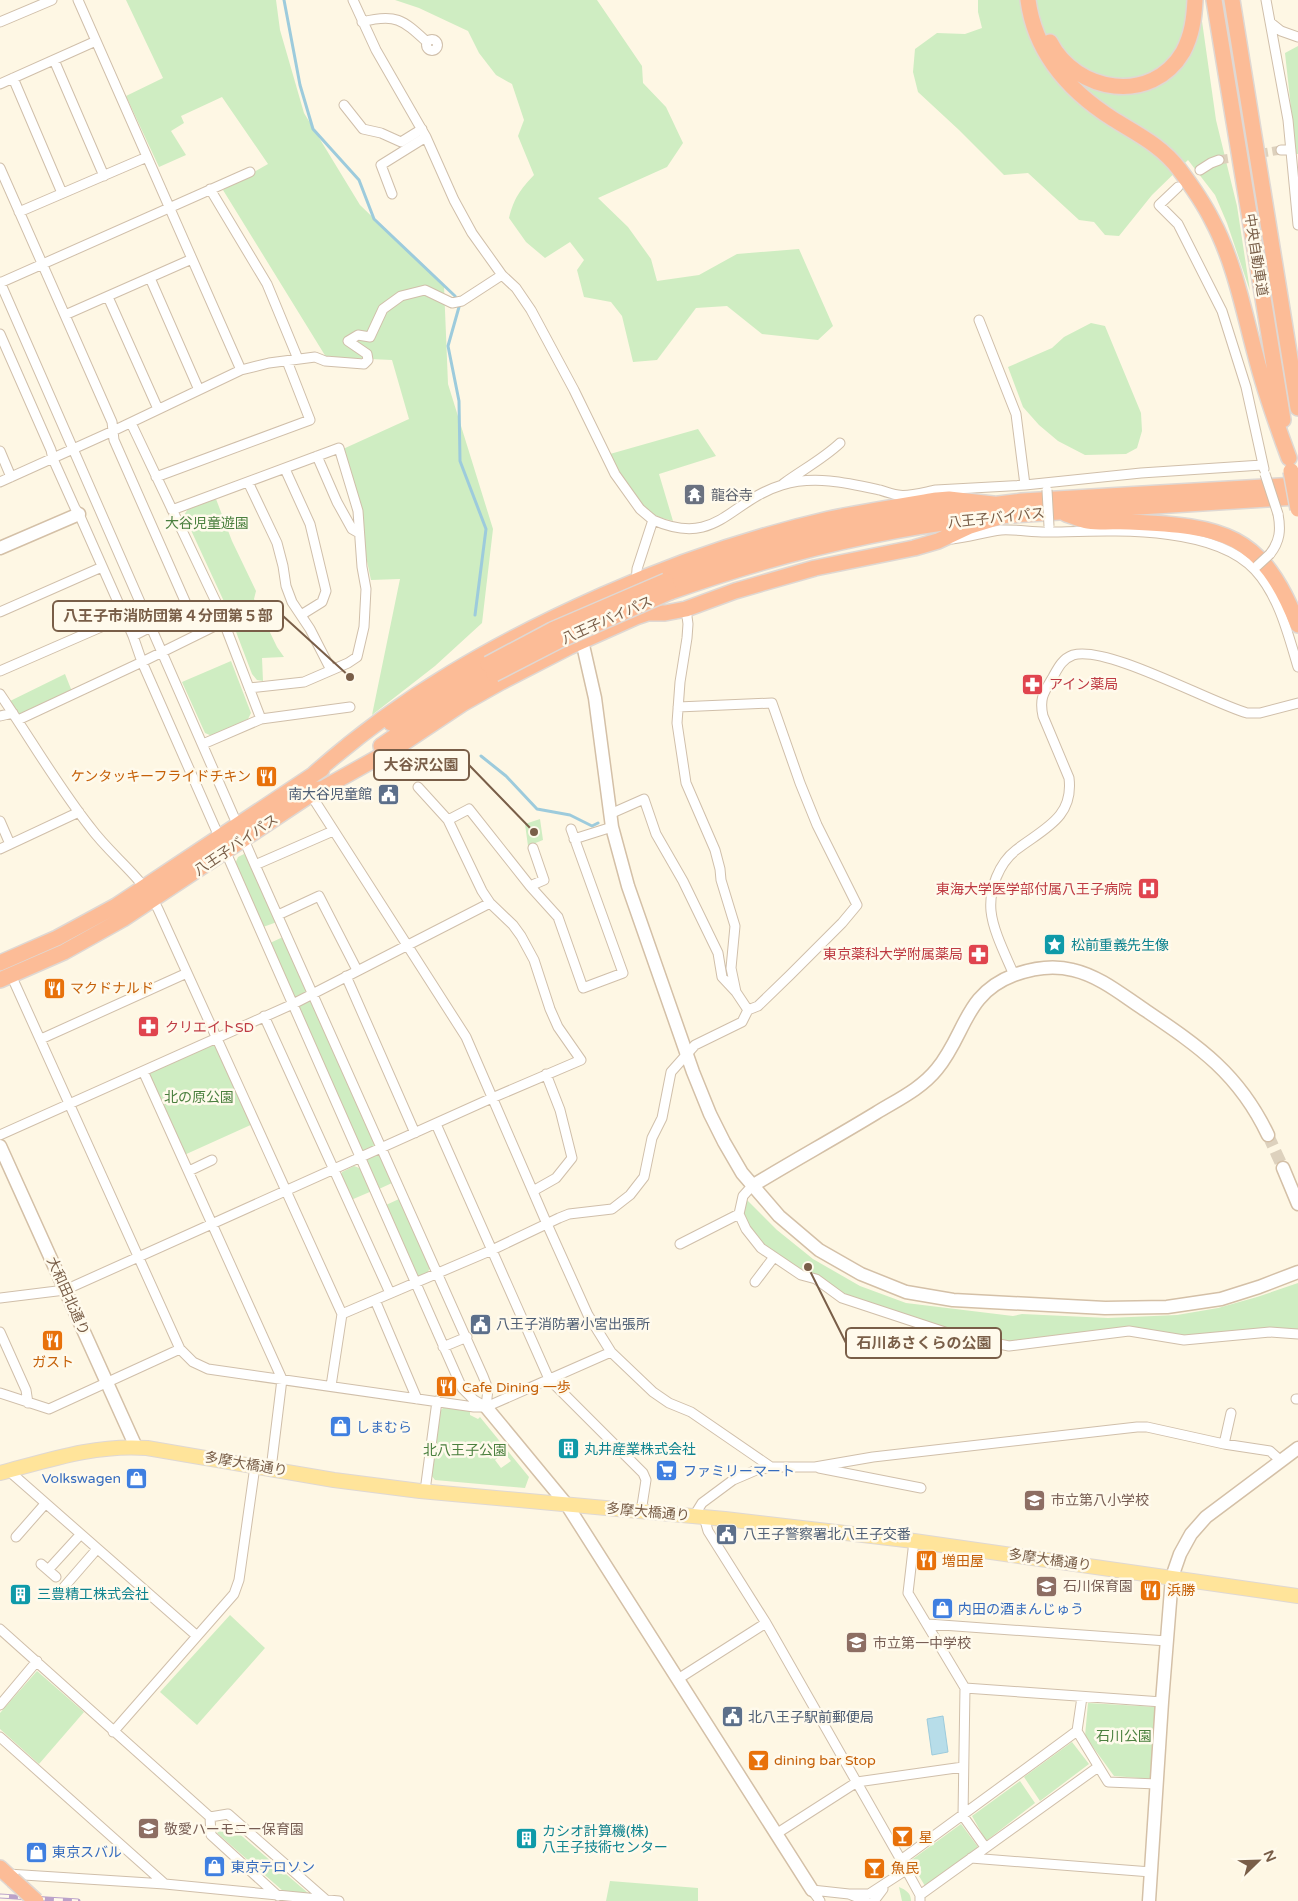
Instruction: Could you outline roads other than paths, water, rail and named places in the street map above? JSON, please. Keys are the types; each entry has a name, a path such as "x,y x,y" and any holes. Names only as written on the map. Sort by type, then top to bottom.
{"highway":[{"path":"1028,0 1039,41 1056,69 1085,99 1157,145 1177,167 1201,200 1213,221 1236,283 1269,402 1293,471"},
{"path":"1036,0 1044,28 1051,44 1061,58 1086,79 1101,85 1114,87 1140,84 1163,73 1172,65 1182,53 1189,40 1194,24 1195,0"},
{"name":"中央自動車道","path":"1214,0 1298,509"},
{"name":"中央自動車道","path":"1232,0 1298,408"},
{"path":"1241,0 1267,215"},
{"name":"八王子バイパス","path":"6,978 77,945 150,894 239,824 433,696 565,637 668,586 757,550 838,529 917,514 1293,471"},
{"path":"314,774 383,717 476,657 573,608 636,581 694,558 779,532 936,495 949,499 993,504"},
{"name":"八王子バイパス","path":"668,586 839,542 922,526 1006,515 1059,511 1298,498"},
{"path":"1059,511 1087,521 1126,521 1183,525 1223,534 1250,550 1268,568 1286,596 1298,625"},
{"path":"311,795 402,744 486,691 582,641 648,613 665,613 686,609 735,591 815,568 914,548 938,541 970,526 1006,515"},
{"path":"839,542 854,544 893,538 921,538 938,541"},
{"name":"八王子バイパス","path":"1,959 83,925 150,894 225,853 491,669"},
{"path":"5,1874 36,1901"}],"main road":[{"name":"多摩大橋通り","path":"5,1472 69,1454 105,1448 136,1447 164,1450 334,1480 914,1541 1298,1596"}],"street":[{"path":"26,0 30,9"},
{"path":"0,22 52,0"},
{"path":"78,0 241,370"},
{"path":"353,0 376,50 422,129 454,200 472,233 531,310 574,390 615,474 640,509 653,520 681,530 713,525 750,500 782,485 807,466 829,454 840,443"},
{"path":"1266,0 1291,150 1298,225"},
{"path":"362,22 396,19 404,22 427,42"},
{"path":"1271,23 1280,30 1298,37"},
{"path":"0,84 96,41"},
{"path":"54,60 104,176"},
{"path":"13,78 62,193"},
{"path":"344,104 364,129 381,133 401,142 422,129"},
{"path":"392,194 381,165 426,138"},
{"path":"1280,150 1291,150"},
{"path":"19,212 147,157"},
{"path":"1200,170 1219,160"},
{"path":"0,168 112,422 114,440 188,608 133,636"},
{"path":"250,172 0,283 313,994 467,1337 488,1389 486,1406"},
{"path":"1178,187 1159,205 1178,224 1222,311 1246,387 1264,469 1278,514 1280,527 1279,541 1270,554 1256,568"},
{"path":"210,189 267,284 298,360"},
{"path":"65,315 192,259"},
{"path":"0,482 73,450 241,370 316,357 325,361 364,364 368,360 367,354 348,341 358,335 370,337 383,309 400,296 426,290 452,303 462,301 502,274"},
{"path":"150,278 199,390"},
{"path":"108,297 158,409"},
{"path":"979,320 1016,414 1025,485"},
{"path":"0,334 52,450 53,459 133,636 142,662 225,853 462,1388 474,1400 486,1406 567,1505 816,1897 869,1894 906,1870"},
{"path":"156,477 310,420 287,361"},
{"path":"131,423 208,585 261,719"},
{"path":"172,510 339,448 358,511 366,589 366,609 357,657 304,682 249,688"},
{"path":"0,451 11,477"},
{"path":"317,456 337,502 352,529 359,532"},
{"path":"285,469 310,524 326,591 322,602 301,615"},
{"path":"782,485 808,481 842,481 899,496 936,495 1025,485 1047,486 1141,473 1264,469"},
{"path":"248,482 277,543 286,586 292,602 310,629 331,670"},
{"path":"1047,486 1050,529"},
{"path":"0,548 79,514"},
{"path":"648,613 636,581 653,520"},
{"path":"938,541 1003,530 1050,529 1173,535 1197,539 1223,547 1256,568 1275,599 1298,667"},
{"path":"0,612 102,567"},
{"path":"573,608 596,698 611,820 628,886 697,1080 724,1142 742,1173 778,1216 820,1250 852,1269 906,1292 953,1300 1106,1308 1167,1307 1221,1299 1298,1272"},
{"path":"686,609 688,638 677,723 686,784 715,850 735,926 731,968 736,992"},
{"path":"0,671 124,617"},
{"path":"0,716 15,716 142,662 223,622"},
{"path":"1014,975 994,924 991,910 992,891 1003,863 1014,851 1057,819 1065,808 1068,799 1070,789 1069,778 1046,724 1041,707 1042,697 1060,664 1073,655 1106,657 1145,671 1235,710 1247,713 1260,714 1298,703"},
{"path":"0,694 91,829 150,894 342,1314 331,1386"},
{"path":"342,1314 492,1250 569,1214 612,1209 634,1190 644,1176 652,1138 662,1118 671,1072 695,1045 742,1022 748,1010 758,1006 771,994 842,923 856,905 810,808 784,741 772,703 678,707"},
{"path":"203,744 261,719 350,707"},
{"path":"0,1298 65,1290 285,1190 580,1060 558,1026 534,960 521,936 513,925 490,903 468,864 448,820 418,787"},
{"path":"311,795 466,1037 534,1191 546,1224 588,1315 611,1352 653,1392 669,1403 691,1412 771,1467"},
{"path":"574,839 611,820 644,799 656,834 683,881 718,953 722,978 736,992 748,1010"},
{"path":"448,820 470,809 530,886 558,917 583,988 623,973 571,828"},
{"path":"0,849 79,812"},
{"path":"0,821 10,844"},
{"path":"256,865 333,831"},
{"path":"530,886 544,880 533,848"},
{"path":"278,915 319,896 358,970"},
{"path":"0,1135 293,1004 490,903"},
{"path":"1268,1135 1248,1099 1236,1083 1191,1042 1108,985 1074,970 1043,968 1014,975 991,987 974,1004 945,1058 932,1075 919,1086 827,1143 752,1186 743,1196 739,1214 746,1229 761,1248 801,1275 816,1279 842,1298 954,1335 1009,1346 1129,1331 1184,1340 1270,1332 1298,1334"},
{"path":"40,1039 187,973"},
{"path":"346,976 414,1133"},
{"path":"6,978 40,1039 180,1349 193,1362 208,1368 474,1407 486,1406 611,1352"},
{"path":"264,1016 390,1293"},
{"path":"143,1071 282,1379 271,1469"},
{"path":"534,1191 556,1178 572,1158 560,1110 546,1074"},
{"path":"436,1124 549,1379 643,1473 646,1480 641,1512"},
{"name":"大和田北通り","path":"0,1146 5,1169 65,1290 136,1447"},
{"path":"188,1171 212,1160"},
{"path":"1282,1168 1294,1184 1298,1204"},
{"path":"680,1244 739,1214"},
{"path":"754,1282 774,1257"},
{"path":"375,1300 417,1399"},
{"path":"0,1332 26,1390 28,1403"},
{"path":"443,1347 467,1337"},
{"path":"0,1393 49,1409 180,1349"},
{"path":"425,1491 437,1402"},
{"path":"1224,1444 1231,1413"},
{"path":"1098,1767 985,1847 920,1898 901,1860 766,1623 699,1517 702,1503 734,1480 754,1471 771,1467 815,1467 873,1457 1137,1427 1147,1427 1224,1444 1270,1451 1281,1461"},
{"path":"1149,1901 1172,1577 1180,1554 1191,1534 1206,1517 1298,1448"},
{"path":"114,1732 234,1594 239,1580 255,1466"},
{"path":"815,1467 921,1488"},
{"path":"5,1472 45,1504 197,1636"},
{"path":"16,1537 45,1504"},
{"path":"56,1577 45,1567 80,1535"},
{"path":"914,1541 908,1593 965,1688 962,1816 985,1847"},
{"path":"64,1587 97,1549"},
{"path":"678,1679 766,1623"},
{"path":"928,1624 1167,1641"},
{"path":"0,1629 38,1661 114,1732 210,1817 211,1835 278,1896"},
{"path":"0,1705 38,1661"},
{"path":"965,1688 1162,1702"},
{"path":"1082,1697 1078,1731 1108,1782 1157,1784"},
{"path":"901,1860 1078,1731"},
{"path":"0,1737 165,1884"},
{"path":"776,1834 857,1782 963,1767"},
{"path":"210,1817 228,1814 326,1900"},
{"path":"971,1858 1151,1872"},
{"path":"5,1874 165,1884 339,1901"},
{"path":"874,1901 888,1883"},
{"path":"838,1901 847,1894"},
{"path":"847,1894 866,1901"}],"water":[{"path":"943,1716 948,1752 932,1755 927,1719"}],"waterway":[{"path":"284,0 300,85 313,129 359,180 374,219 455,296 459,307 448,346 459,401 460,461 486,529 475,615"},
{"path":"481,756 506,776 537,809 570,815 592,826 598,823"}],"tunnel":[{"path":"1219,160 1281,150"},
{"path":"1268,1135 1283,1168"}],"railway":[{"path":"0,1896 78,1901"}],"place":[{"name":"龍谷寺","path":"695,495"},
{"name":"八王子市消防団第４分団第５部","path":"350,677"},
{"name":"アイン薬局","path":"1033,684"},
{"name":"ケンタッキーフライドチキン","path":"267,776"},
{"name":"南大谷児童館","path":"388,794"},
{"name":"大谷沢公園","path":"534,832"},
{"name":"東海大学医学部付属八王子病院","path":"1148,889"},
{"name":"松前重義先生像","path":"1055,945"},
{"name":"東京薬科大学附属薬局","path":"979,954"},
{"name":"マクドナルド","path":"54,988"},
{"name":"クリエイトSD","path":"149,1027"},
{"name":"石川あさくらの公園","path":"808,1267"},
{"name":"八王子消防署小宮出張所","path":"480,1324"},
{"name":"ガスト","path":"53,1340"},
{"name":"Cafe Dining 一歩","path":"446,1387"},
{"name":"しまむら","path":"340,1427"},
{"name":"丸井産業株式会社","path":"568,1449"},
{"name":"ファミリーマート","path":"667,1471"},
{"name":"Volkswagen","path":"137,1478"},
{"name":"市立第八小学校","path":"1035,1500"},
{"name":"八王子警察署北八王子交番","path":"727,1534"},
{"name":"増田屋","path":"926,1561"},
{"name":"石川保育園","path":"1047,1586"},
{"name":"浜勝","path":"1151,1590"},
{"name":"三豊精工株式会社","path":"21,1594"},
{"name":"内田の酒まんじゅう","path":"942,1609"},
{"name":"市立第一中学校","path":"857,1643"},
{"name":"北八王子駅前郵便局","path":"732,1717"},
{"name":"dining bar Stop","path":"758,1760"},
{"name":"敬愛ハーモニー保育園","path":"148,1829"},
{"name":"星","path":"903,1837"},
{"name":"カシオ計算機(株) 八王子技術センター","path":"526,1839"},
{"name":"東京スバル","path":"36,1852"},
{"name":"東京テロソン","path":"215,1867"},
{"name":"魚民","path":"875,1868"}],"park label":[{"name":"大谷児童遊園","path":"207,523"},
{"name":"北の原公園","path":"199,1097"},
{"name":"北八王子公園","path":"465,1450"},
{"name":"石川公園","path":"1124,1736"}]}
